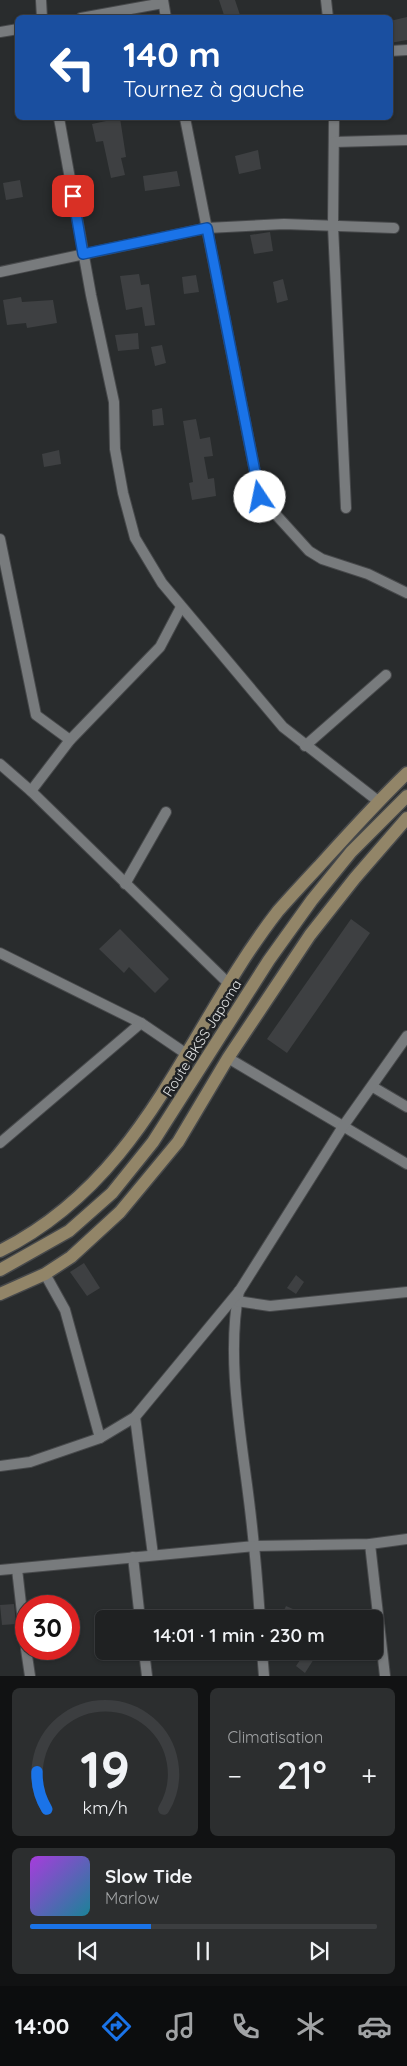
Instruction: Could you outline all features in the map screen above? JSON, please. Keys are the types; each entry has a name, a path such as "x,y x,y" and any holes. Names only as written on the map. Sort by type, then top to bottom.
{"main road":[{"path":"0,1251 54,1219 101,1177 144,1124 188,1055 229,984 278,911 378,801 407,773"},
{"name":"Route BKSS Japoma","path":"0,1270 69,1231 112,1193 153,1142 269,960 312,900 351,852 407,796"},
{"path":"0,1294 46,1274 71,1257 120,1212 178,1142 228,1058 310,935 355,878 407,818"}],"street":[{"path":"41,0 42,15"},
{"path":"326,0 328,15"},
{"path":"95,15 163,1 165,15"},
{"path":"0,32 15,30"},
{"path":"393,51 407,50"},
{"path":"59,120 83,254 114,402 115,449 123,493 135,538 148,562 181,607 283,727 378,801"},
{"path":"185,120 260,497 309,551 322,559 368,574 407,593"},
{"path":"334,120 333,226 346,508"},
{"path":"334,142 407,140"},
{"path":"0,272 207,228 284,224 394,228"},
{"path":"0,539 36,715 70,740"},
{"path":"32,791 70,740 160,647 181,607"},
{"path":"305,746 386,675"},
{"path":"0,764 32,791 229,984"},
{"path":"125,884 166,812"},
{"path":"0,953 141,1023 188,1055"},
{"path":"0,1143 141,1023"},
{"path":"0,1466 30,1462 100,1438 135,1417 240,1290 344,1126 407,1036"},
{"path":"228,1058 407,1164"},
{"path":"373,1086 407,1107"},
{"path":"46,1274 65,1310 100,1438"},
{"path":"240,1290 237,1301 236,1402 255,1546 259,1610"},
{"path":"237,1301 270,1306 407,1292"},
{"path":"135,1417 153,1555"},
{"path":"0,1570 255,1546 370,1544 407,1540"},
{"path":"370,1544 385,1676"},
{"path":"133,1557 139,1610"},
{"path":"17,1569 20,1595"},
{"path":"28,1660 30,1676"},
{"path":"145,1660 147,1676"},
{"path":"263,1660 264,1676"}],"building":[{"path":"219,0 235,0 240,15 224,15"},
{"path":"407,17 407,40 393,42 393,20"},
{"path":"120,120 126,157 121,158 125,175 111,178 103,141 96,142 92,124"},
{"path":"258,150 261,169 239,174 235,156"},
{"path":"177,171 180,186 145,191 143,176"},
{"path":"20,180 23,197 6,200 3,183"},
{"path":"270,232 273,251 254,254 250,235"},
{"path":"139,274 141,285 149,284 155,325 145,326 142,307 126,310 120,276"},
{"path":"196,275 199,292 184,294 182,277"},
{"path":"283,279 288,300 277,303 273,282"},
{"path":"21,297 22,302 53,300 57,323 27,328 26,323 7,325 3,300"},
{"path":"138,333 139,349 118,351 115,335"},
{"path":"162,345 166,363 155,366 151,347"},
{"path":"162,408 164,425 153,426 152,410"},
{"path":"196,419 200,439 210,437 213,456 204,457 208,479 214,478 216,496 192,500 189,483 193,482 183,421"},
{"path":"59,450 61,464 44,467 42,454"},
{"path":"351,919 370,933 287,1053 267,1039"},
{"path":"120,929 169,979 155,993 129,967 124,973 99,949"},
{"path":"84,1263 100,1288 87,1296 70,1272"},
{"path":"296,1275 304,1282 296,1294 287,1288"},
{"path":"14,1604 15,1624 2,1625 0,1605"},
{"path":"286,1606 295,1610 284,1610"},
{"path":"300,1660 313,1660 305,1673 296,1666"}],"route":[{"path":"73,196 83,254 207,228 260,497"}]}
